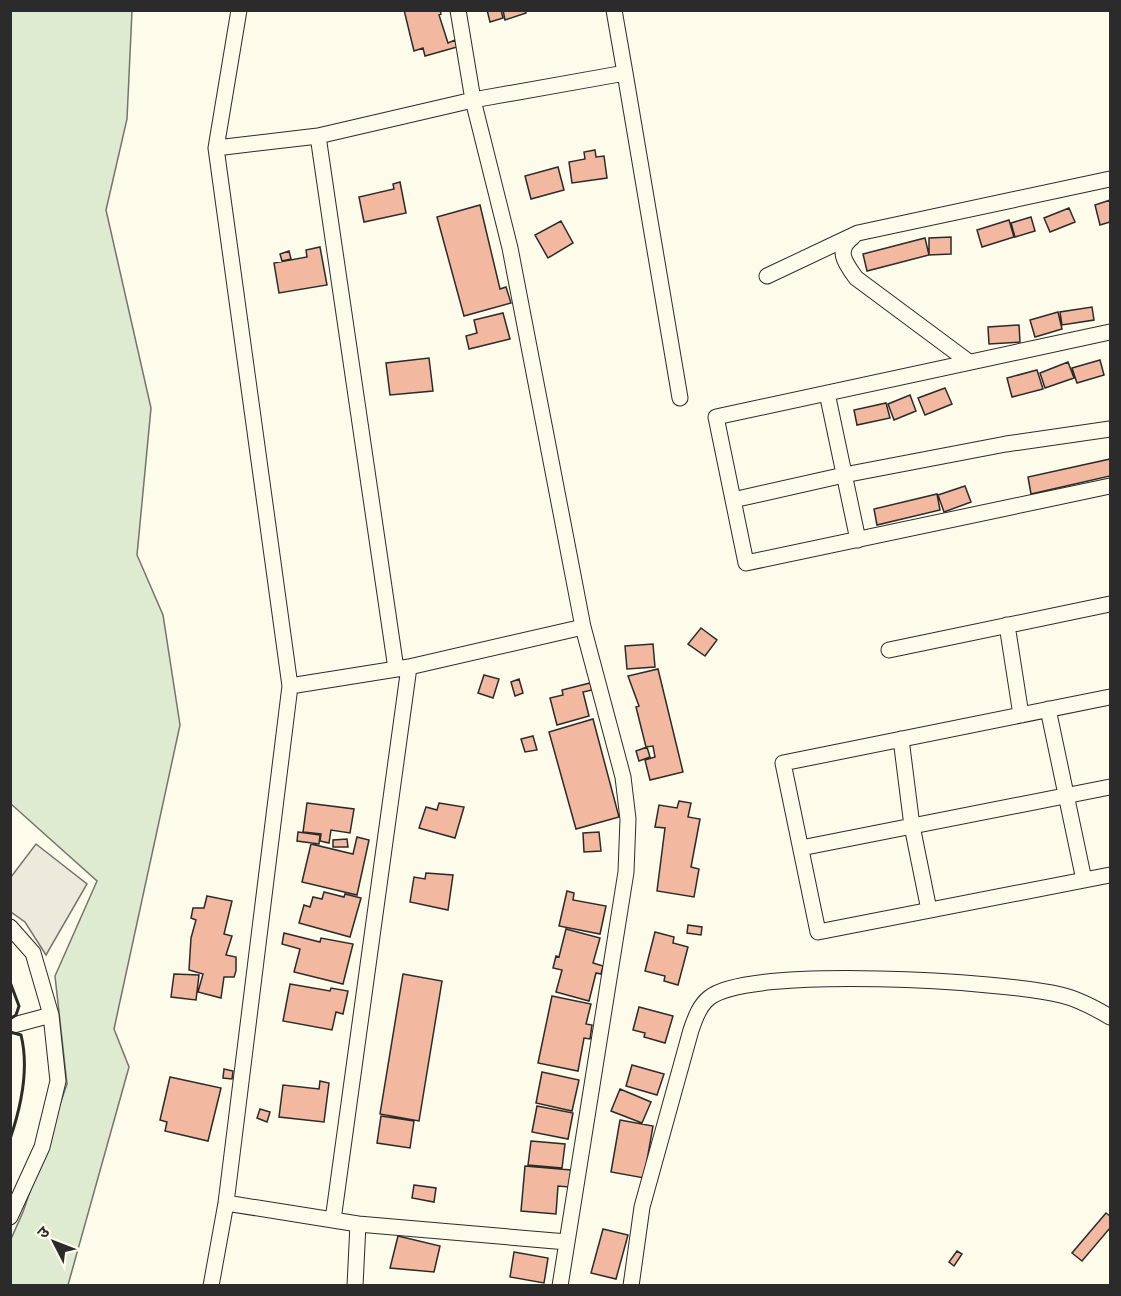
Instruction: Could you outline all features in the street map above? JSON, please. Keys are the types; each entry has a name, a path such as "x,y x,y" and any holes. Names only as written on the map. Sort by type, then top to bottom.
{"street":[{"path":"211,1286 226,1203 290,686 216,148 239,10"},
{"path":"458,10 473,100 510,248 583,627 623,777 628,819 626,872 560,1286"},
{"path":"614,10 680,398"},
{"path":"216,148 318,136 473,100 625,73"},
{"path":"318,136 403,668 333,1220"},
{"path":"767,276 858,233 1110,179"},
{"path":"858,233 846,242 842,251 844,262 856,278 969,362"},
{"path":"1110,332 716,417 746,563 1110,486"},
{"path":"827,393 858,540"},
{"path":"733,500 844,475 1006,444 1110,429"},
{"path":"889,650 1110,604"},
{"path":"1007,625 1021,715"},
{"path":"290,686 403,668 583,627"},
{"path":"1110,697 783,763 818,932 1110,875"},
{"path":"1048,709 1068,795 1084,880"},
{"path":"901,739 912,826 929,910"},
{"path":"801,848 1110,787"},
{"path":"10,927 33,953 51,1015 58,1081 42,1147 10,1217"},
{"path":"631,1286 642,1207 691,1030 697,1014 709,999 725,990 744,985 837,979 930,979 1061,995 1110,1017"},
{"path":"10,1026 51,1015"},
{"path":"226,1203 358,1224 567,1242"},
{"path":"355,1286 358,1224"}],"green space":[{"path":"11,11 132,11 127,119 106,210 151,408 137,555 163,615 180,725 114,1029 129,1067 68,1285 11,1285 11,1239 23,1212 67,1084 55,976 97,881 11,804"}],"shaded area":[{"path":"36,844 87,884 46,955 25,922 11,912 11,877"}],"building":[{"path":"404,10 440,10 439,15 448,43 455,40 457,47 425,56 423,48 414,51"},
{"path":"487,10 501,10 503,18 490,22"},
{"path":"503,10 525,10 526,13 505,20"},
{"path":"595,150 596,157 604,156 607,178 572,183 569,162 585,159 584,152"},
{"path":"558,167 564,190 531,199 525,176"},
{"path":"400,182 406,213 364,222 359,197 394,189 393,184"},
{"path":"1110,200 1110,222 1100,225 1095,205"},
{"path":"480,205 500,289 506,287 511,303 464,316 437,217"},
{"path":"1069,208 1075,222 1050,232 1044,218"},
{"path":"1031,217 1035,231 1015,237 1011,223"},
{"path":"1009,220 1014,237 982,247 977,230"},
{"path":"561,221 573,243 548,258 535,235"},
{"path":"951,237 951,254 929,255 929,238"},
{"path":"925,238 929,255 867,271 863,254"},
{"path":"320,247 327,285 279,293 274,263 307,257 306,250"},
{"path":"289,251 291,259 282,261 280,254"},
{"path":"1092,307 1094,320 1062,325 1060,312"},
{"path":"1058,312 1062,329 1035,337 1030,320"},
{"path":"503,313 510,339 469,349 466,336 477,333 474,320"},
{"path":"1019,325 1020,342 989,344 988,327"},
{"path":"429,358 433,391 390,395 386,363"},
{"path":"1100,360 1104,375 1077,383 1072,368"},
{"path":"1068,362 1074,378 1045,388 1040,373"},
{"path":"1037,370 1043,389 1012,397 1007,378"},
{"path":"945,388 952,404 925,415 918,398"},
{"path":"910,395 916,411 894,420 888,404"},
{"path":"886,403 890,418 857,425 854,410"},
{"path":"1110,459 1110,476 1031,494 1028,477"},
{"path":"965,486 971,502 944,512 938,495"},
{"path":"937,494 940,510 877,525 874,509"},
{"path":"701,628 717,640 705,656 688,644"},
{"path":"653,644 655,667 627,669 625,646"},
{"path":"658,669 683,772 650,780 645,760 655,757 653,746 646,747 636,707 639,706 628,676"},
{"path":"484,675 499,679 493,698 478,693"},
{"path":"519,679 523,693 515,696 511,682"},
{"path":"590,683 592,690 583,692 589,716 557,725 550,698 563,695 562,690"},
{"path":"593,719 619,817 576,829 549,732"},
{"path":"533,736 537,750 525,752 521,739"},
{"path":"647,747 650,757 639,761 636,751"},
{"path":"679,801 691,803 688,817 700,819 691,867 699,869 694,897 657,891 665,828 655,827 659,805 677,808"},
{"path":"307,803 354,809 350,833 331,830 329,843 320,841 321,834 303,832"},
{"path":"439,803 464,807 455,838 419,828 426,807 437,810"},
{"path":"298,832 320,835 319,844 297,841"},
{"path":"599,832 601,851 584,852 583,833"},
{"path":"357,837 369,840 357,895 302,882 311,844 353,854"},
{"path":"347,839 348,847 333,847 333,840"},
{"path":"426,873 453,875 448,910 410,902 414,877 425,879"},
{"path":"567,891 574,893 573,900 606,906 600,934 559,926"},
{"path":"324,892 361,898 350,937 299,923 304,905 310,907 313,897 322,899"},
{"path":"207,896 232,901 224,934 232,936 226,955 236,957 236,971 234,977 224,977 221,998 198,992 203,974 189,970 191,938 196,920 191,918 193,908 204,908"},
{"path":"688,925 702,927 701,935 687,933"},
{"path":"566,929 600,938 593,963 603,966 601,974 596,973 589,1001 556,992 562,970 553,968 556,956 559,957"},
{"path":"655,932 674,937 673,943 688,947 678,985 664,981 665,976 645,971"},
{"path":"284,933 320,942 321,938 353,944 343,984 294,972 300,949 282,944"},
{"path":"174,974 199,975 196,1000 171,997"},
{"path":"403,974 442,981 419,1121 380,1114"},
{"path":"290,984 330,991 331,988 348,991 343,1014 336,1012 332,1030 283,1021"},
{"path":"552,996 591,1004 586,1024 592,1025 590,1039 584,1038 578,1071 538,1063"},
{"path":"639,1007 673,1016 665,1043 644,1037 645,1033 633,1030"},
{"path":"632,1065 664,1074 657,1095 626,1086"},
{"path":"224,1069 233,1071 232,1079 223,1078"},
{"path":"542,1072 579,1080 572,1111 536,1103"},
{"path":"170,1077 221,1088 208,1141 165,1131 167,1122 160,1120"},
{"path":"320,1081 329,1083 324,1122 279,1117 283,1085 319,1089"},
{"path":"620,1089 651,1102 642,1123 611,1111"},
{"path":"537,1106 573,1113 568,1139 532,1132"},
{"path":"260,1109 270,1112 267,1122 257,1118"},
{"path":"381,1116 414,1121 410,1148 377,1143"},
{"path":"620,1120 653,1126 644,1178 611,1172"},
{"path":"531,1141 565,1144 562,1168 528,1165"},
{"path":"525,1166 571,1170 569,1187 558,1186 556,1214 521,1211"},
{"path":"414,1185 436,1188 434,1202 412,1198"},
{"path":"1106,1213 1110,1216 1110,1228 1082,1261 1072,1253"},
{"path":"603,1229 628,1235 616,1279 591,1273"},
{"path":"398,1236 440,1246 434,1272 390,1268"},
{"path":"957,1251 962,1254 954,1266 949,1262"},
{"path":"514,1252 548,1258 544,1283 510,1277"}],"wall":[{"path":"10,982 19,1006 16,1015 10,1019"},
{"path":"10,1032 21,1035 24,1060 20,1100 10,1139"}]}
